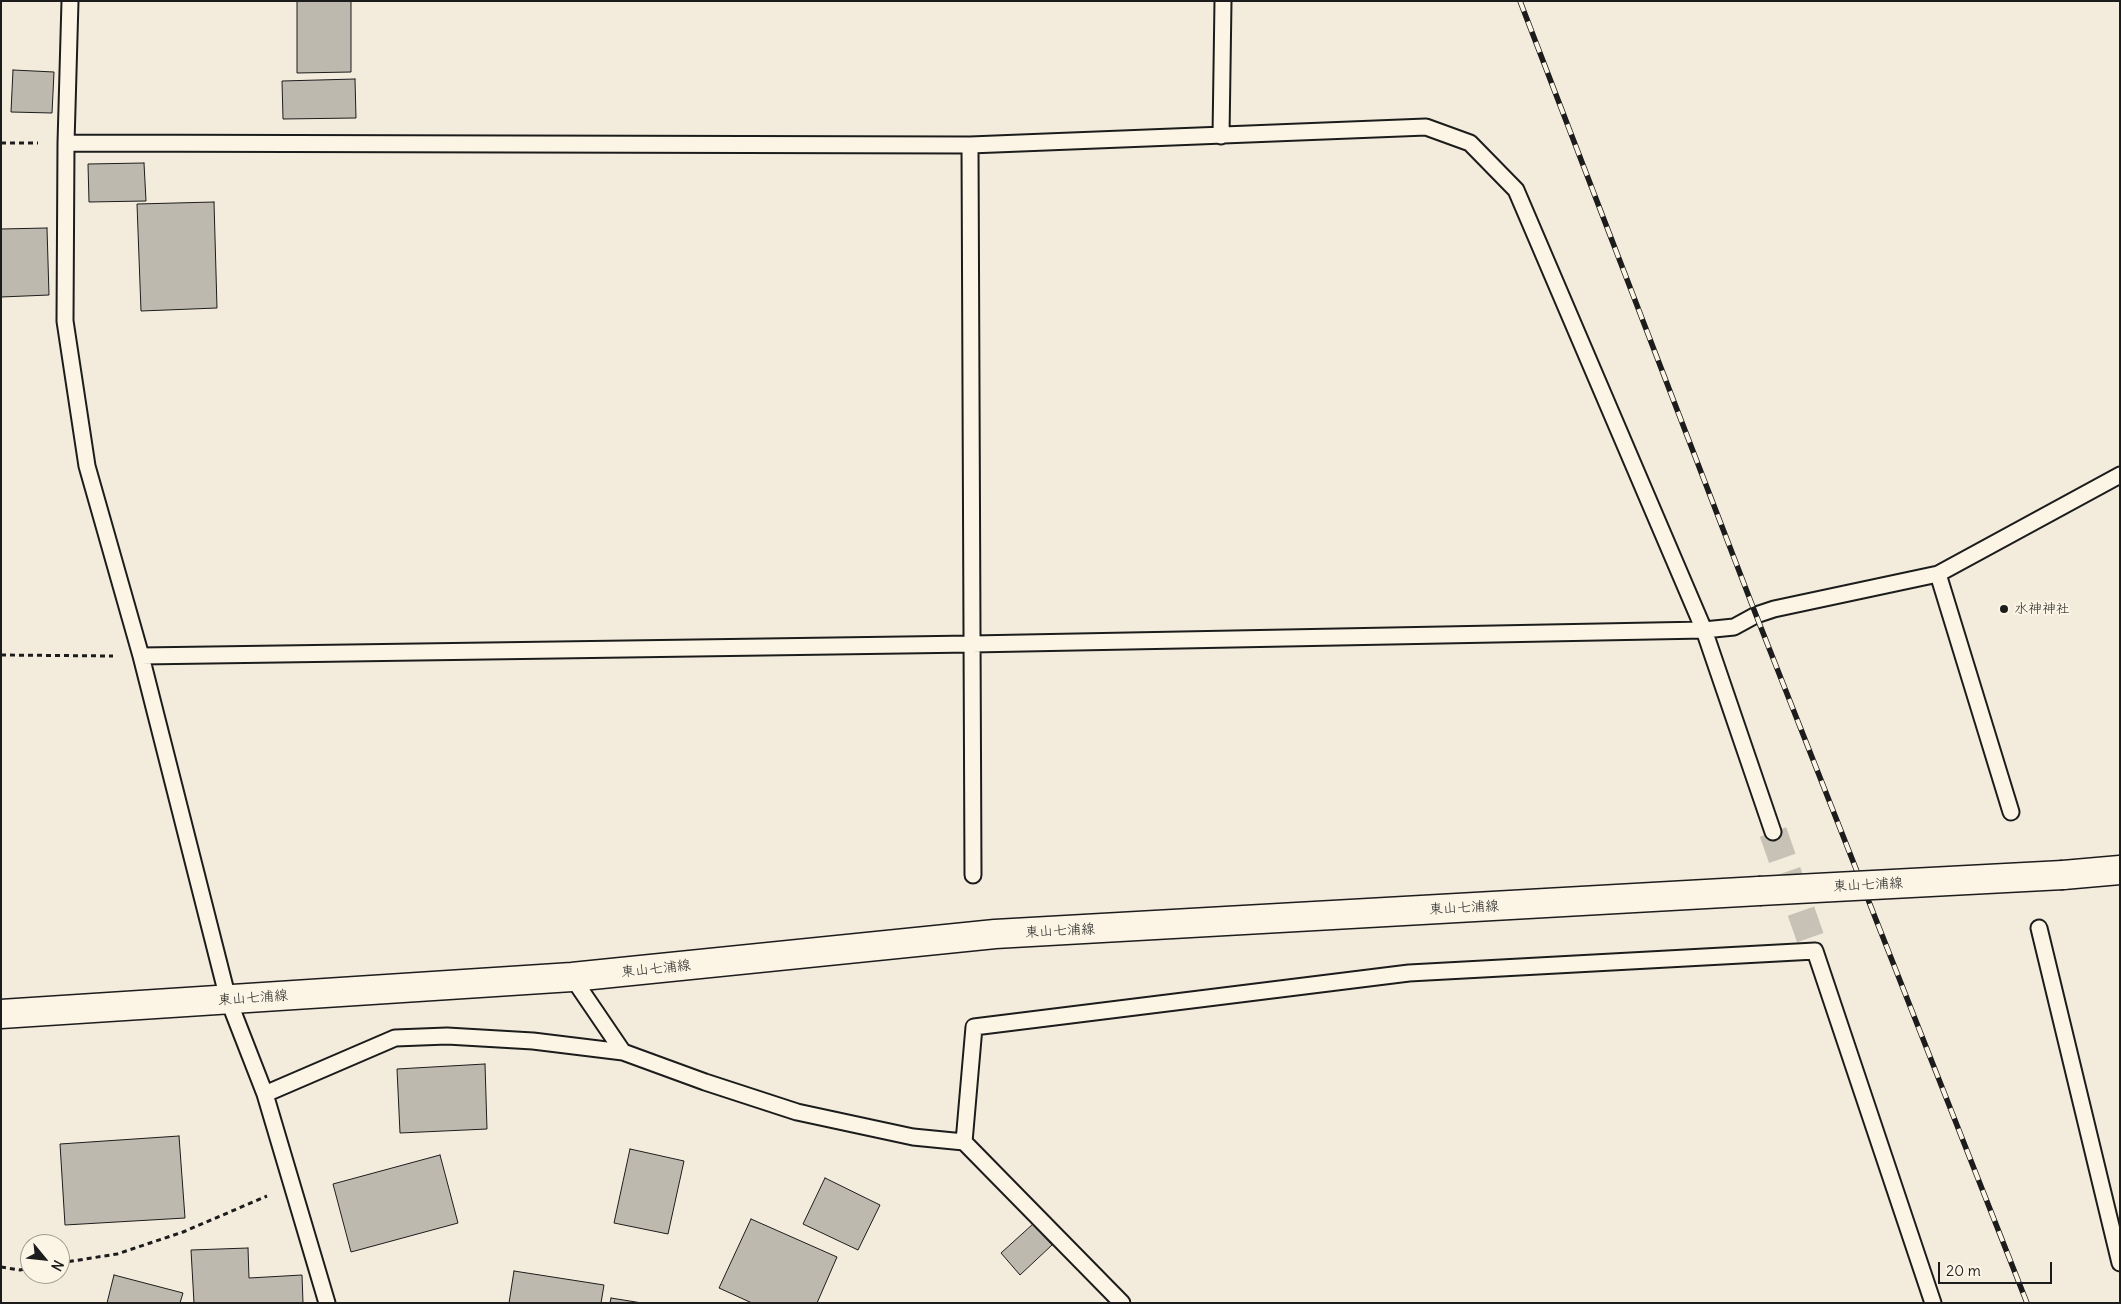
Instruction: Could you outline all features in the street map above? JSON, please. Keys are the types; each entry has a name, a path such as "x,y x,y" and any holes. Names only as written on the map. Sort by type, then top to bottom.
{"main road":[{"name":"東山七浦線","path":"1,1014 572,977 995,934 2063,875 2120,870"}],"lane":[{"path":"70,1 66,143 65,321 87,466 141,656 228,999 265,1094 293,1184 326,1303"},
{"path":"1221,136 1224,1"},
{"path":"66,143 970,145 1426,127 1470,143 1516,190 1704,630 1773,832"},
{"path":"970,145 974,875"},
{"path":"141,656 972,644 1704,630 1734,627 1774,608 1938,574 2120,475"},
{"path":"1938,574 2011,812"},
{"path":"2039,928 2120,1263"},
{"path":"964,1142 974,1027 1409,974 1815,951 1933,1303"},
{"path":"572,977 624,1052"},
{"path":"265,1094 395,1038 447,1036 533,1041 624,1052 705,1082 797,1112 913,1137 964,1142 1122,1303"}],"path":[{"path":"1,143 66,143"},
{"path":"1,654 141,656"},
{"path":"70,1261 117,1254 183,1232 293,1184"},
{"path":"1,1267 20,1270"}],"building":[{"path":"297,1 351,1 351,72 297,73"},
{"path":"13,70 54,72 52,113 11,112"},
{"path":"355,79 356,118 283,119 282,81"},
{"path":"144,163 146,201 89,202 88,164"},
{"path":"214,202 217,308 141,311 137,204"},
{"path":"47,228 49,295 1,297 1,229"},
{"path":"485,1064 487,1129 400,1133 397,1069"},
{"path":"179,1136 185,1218 65,1225 60,1144"},
{"path":"630,1149 684,1161 668,1234 614,1223"},
{"path":"440,1155 458,1223 351,1252 333,1184"},
{"path":"825,1178 880,1205 858,1250 803,1224"},
{"path":"751,1219 837,1257 817,1303 752,1303 719,1288"},
{"path":"1033,1224 1052,1245 1020,1275 1001,1253"},
{"path":"248,1248 249,1278 302,1275 303,1303 194,1303 191,1250"},
{"path":"514,1271 604,1285 601,1303 509,1303"},
{"path":"114,1275 183,1293 180,1303 107,1303"},
{"path":"611,1298 642,1303 610,1303"}],"tunnel":[{"path":"1773,832 1815,951"}],"railway":[{"path":"1520,1 1756,615 2027,1303"}],"place":[{"name":"水神神社","path":"2004,609"}]}
